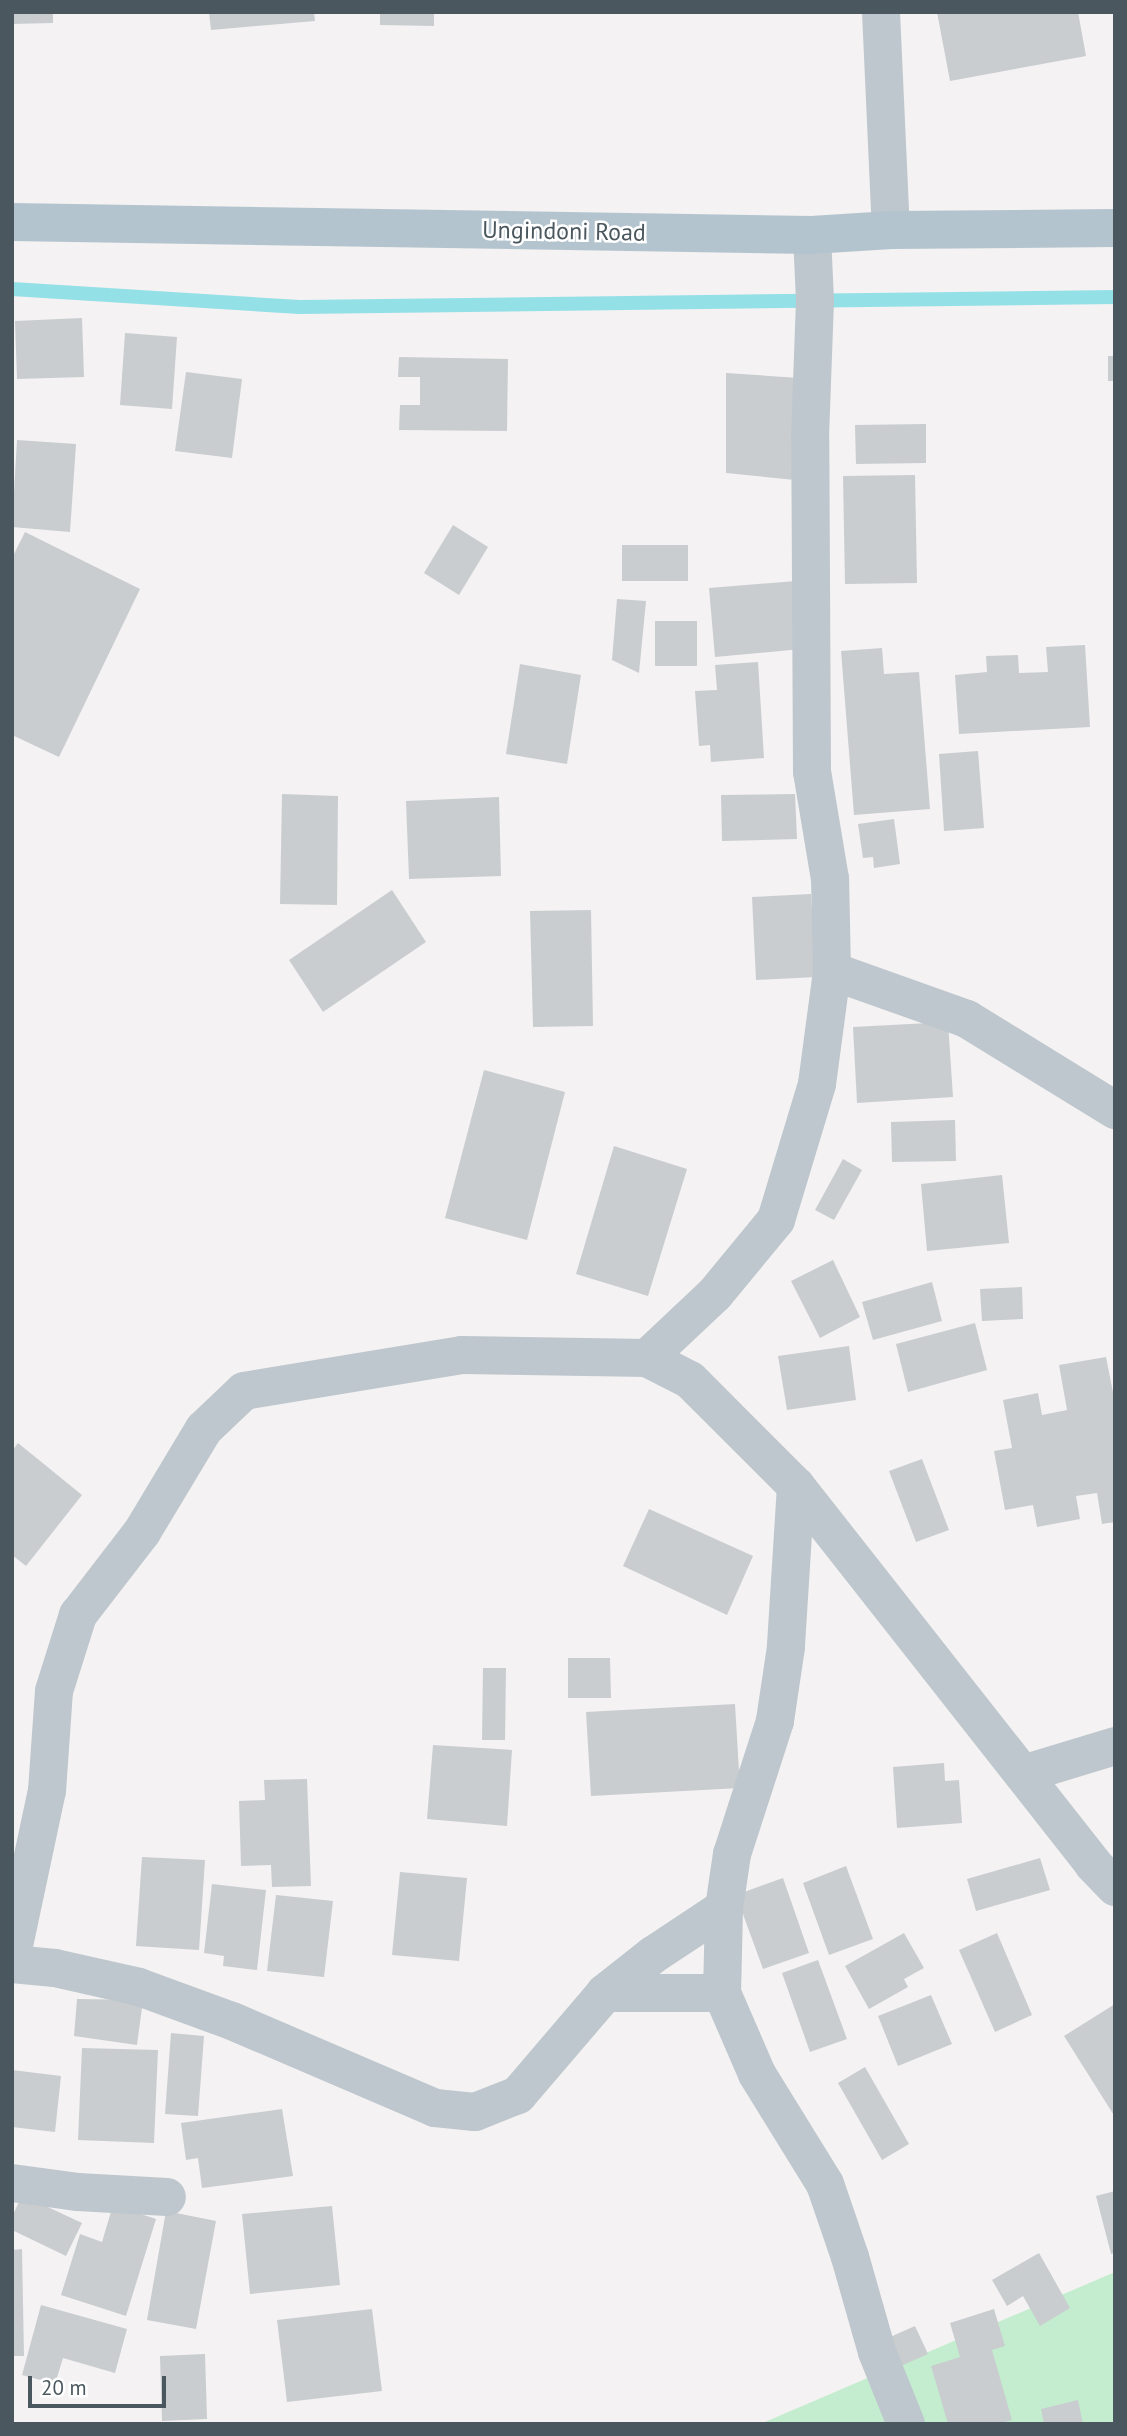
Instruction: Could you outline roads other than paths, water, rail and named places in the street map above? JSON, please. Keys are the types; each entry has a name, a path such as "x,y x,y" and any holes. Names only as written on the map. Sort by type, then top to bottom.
{"main road":[{"name":"Ungindoni Road","path":"12,222 812,235 891,230 1115,228"}],"street":[{"path":"881,12 891,230"},
{"path":"647,1358 715,1294 776,1220 817,1084 832,971 830,879 812,772 810,437 815,301 812,235"},
{"path":"832,971 967,1019 1115,1110"},
{"path":"12,1955 47,1791 54,1691 78,1615 142,1532 204,1429 244,1391 461,1355 647,1358 690,1380 796,1486 1093,1864 1115,1887"},
{"path":"796,1486 786,1647 775,1721 732,1854 724,1908 722,1993 757,2074 825,2184 850,2257 877,2352 906,2424"},
{"path":"1023,1774 1115,1746"},
{"path":"12,1964 55,1968 139,1987 232,2021 435,2108 475,2112 518,2095 605,1993 653,1955 724,1908"},
{"path":"605,1993 722,1993"},
{"path":"12,2183 78,2192 167,2197"}],"waterway":[{"path":"12,289 299,307 1115,297"}]}
